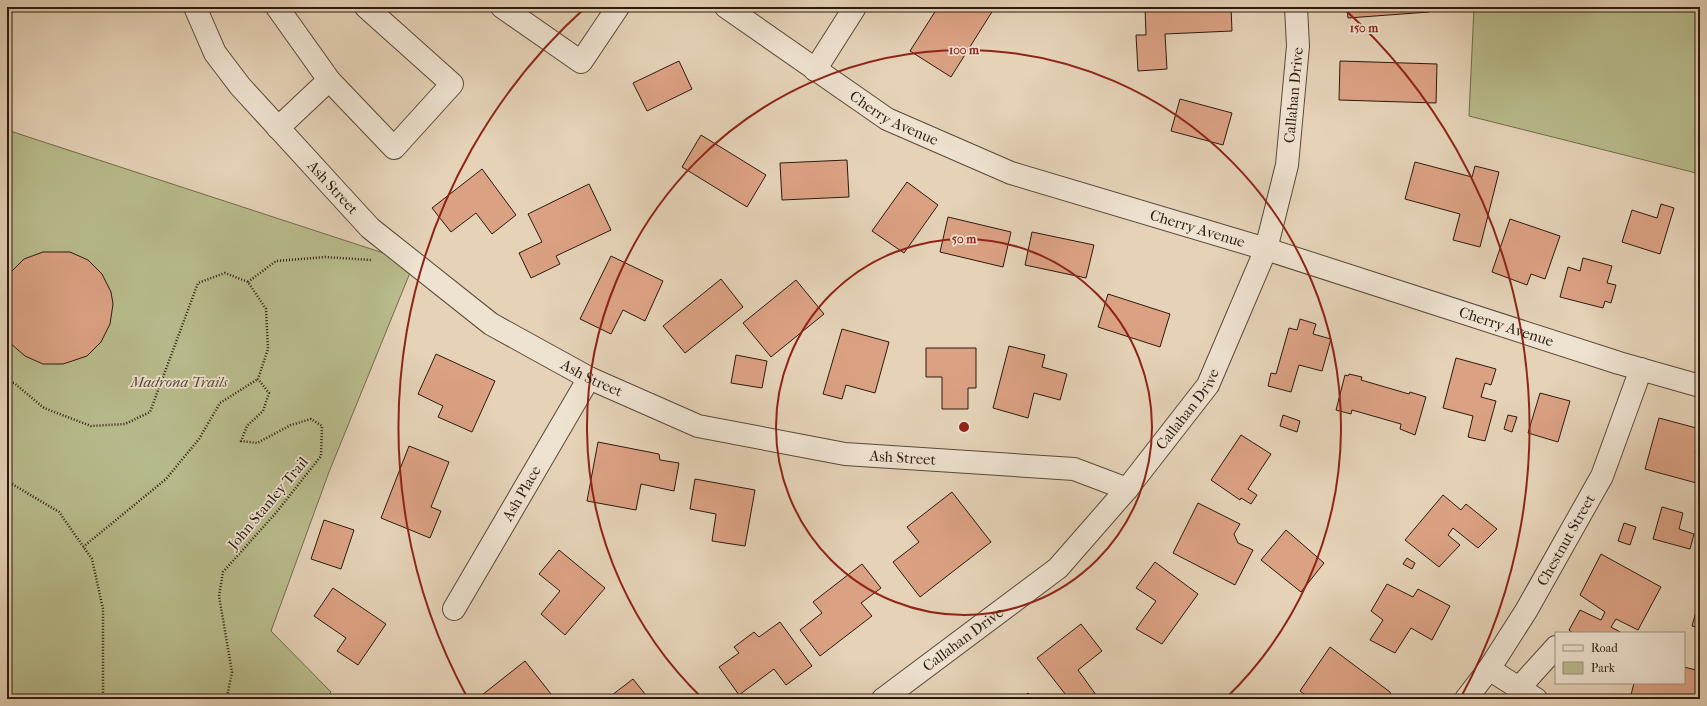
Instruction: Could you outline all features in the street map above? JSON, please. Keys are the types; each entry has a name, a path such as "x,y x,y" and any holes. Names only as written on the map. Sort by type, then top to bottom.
{"street":[{"name":"Ash Street","path":"195,7 215,53 240,86 370,228 491,324 589,378 698,426 845,454 1074,469 1127,489"},
{"path":"277,7 329,80 394,148 452,84 366,7"},
{"path":"502,7 581,62 618,7"},
{"name":"Cherry Avenue","path":"726,7 886,119 1011,173 1266,249 1641,369 1700,386"},
{"path":"815,70 855,7"},
{"name":"Callahan Drive","path":"883,699 1058,568 1127,489 1208,385 1266,249 1287,165 1298,46 1296,7"},
{"path":"278,128 329,80"},
{"name":"Chestnut Street","path":"1466,699 1488,669 1526,611 1602,476 1641,369"},
{"name":"Ash Place","path":"454,609 589,378"},
{"path":"1488,669 1528,694 1555,649"}],"path":[{"path":"248,282 276,261 326,257 377,260"},
{"path":"7,382 14,383 44,408 91,426 124,424 150,412 198,283 225,273 248,282 266,309 268,349 258,379 220,403 199,439 166,479 83,547"},
{"name":"John Stanley Trail","path":"225,699 227,697 232,672 219,596 223,572 275,514 321,456 322,426 311,419 291,425 257,443 242,441 247,426 263,411 269,393 258,379"},
{"path":"7,480 59,512 92,559 103,609 102,699"}],"green space":[{"path":"1474,7 1700,7 1700,174 1469,116"},
{"name":"Madrona Trails","path":"7,130 414,263 329,472 271,631 331,692 327,699 7,699"}],"building":[{"path":"938,7 995,7 951,77 910,51"},
{"path":"1145,7 1231,7 1232,31 1165,34 1167,69 1138,71 1136,35 1146,35"},
{"path":"1347,7 1429,7 1429,12 1348,18"},
{"path":"679,61 692,89 647,111 633,83"},
{"path":"1340,61 1437,64 1436,103 1339,100"},
{"path":"1180,99 1232,113 1223,145 1171,131"},
{"path":"701,135 766,175 747,207 682,167"},
{"path":"847,160 849,197 782,200 780,163"},
{"path":"1415,162 1472,177 1475,166 1499,172 1480,247 1453,240 1460,214 1405,199"},
{"path":"482,169 516,215 492,234 476,213 451,232 432,208"},
{"path":"907,182 938,205 904,253 872,231"},
{"path":"589,184 611,230 556,256 560,264 531,278 519,253 542,242 528,214"},
{"path":"1661,204 1674,208 1660,254 1622,242 1632,210 1657,218"},
{"path":"948,217 1011,232 1003,267 940,252"},
{"path":"1510,219 1560,236 1545,279 1531,274 1527,285 1492,272"},
{"path":"1032,232 1094,245 1086,278 1025,265"},
{"path":"43,252 70,252 88,260 102,274 111,292 113,304 110,324 101,342 87,356 63,364 43,364 25,356 10,343 7,337 7,278 24,259"},
{"path":"611,256 663,281 645,321 623,310 611,334 580,319"},
{"path":"1583,258 1612,266 1607,283 1616,285 1611,303 1605,301 1603,308 1560,297 1568,267 1580,271"},
{"path":"721,279 743,307 685,353 663,326"},
{"path":"796,280 824,314 771,357 743,323"},
{"path":"1108,294 1170,314 1160,347 1098,327"},
{"path":"1300,319 1316,324 1313,334 1331,339 1322,371 1299,365 1291,392 1268,386 1271,373 1276,374 1289,328 1297,330"},
{"path":"1700,324 1700,342 1695,340"},
{"path":"842,329 889,342 875,393 846,385 842,399 823,394"},
{"path":"1009,346 1045,355 1042,367 1067,374 1060,400 1034,393 1028,418 993,408"},
{"path":"926,348 976,348 976,388 968,388 968,409 942,409 942,377 926,377"},
{"path":"436,354 495,381 472,432 438,417 443,406 418,394"},
{"path":"736,355 767,361 762,388 731,383"},
{"path":"1456,358 1496,369 1491,385 1485,383 1481,397 1496,401 1485,441 1468,437 1473,416 1443,408"},
{"path":"1349,374 1362,377 1361,380 1409,394 1410,392 1426,397 1415,435 1400,429 1401,424 1352,410 1351,414 1336,410 1345,375 1348,376"},
{"path":"1540,393 1570,401 1558,442 1528,433"},
{"path":"1283,415 1300,421 1297,432 1280,426"},
{"path":"1508,415 1517,417 1512,432 1504,429"},
{"path":"1659,418 1700,429 1695,452 1700,454 1700,484 1645,469"},
{"path":"1241,435 1271,454 1248,489 1257,495 1251,504 1241,498 1240,500 1211,480"},
{"path":"598,442 659,454 660,460 679,463 674,491 641,484 636,510 587,501"},
{"path":"409,446 449,462 431,507 441,511 430,538 381,518"},
{"path":"695,479 755,490 745,546 712,541 716,514 690,509"},
{"path":"952,492 991,542 920,597 893,562 919,542 907,527"},
{"path":"1443,495 1461,510 1466,504 1497,529 1478,548 1453,528 1448,535 1460,545 1439,567 1405,540"},
{"path":"1198,503 1240,524 1234,534 1238,543 1253,550 1235,585 1173,553"},
{"path":"1662,507 1683,513 1679,529 1694,534 1690,549 1653,539"},
{"path":"324,520 354,530 341,569 311,559"},
{"path":"1624,523 1636,527 1630,545 1618,541"},
{"path":"1286,530 1324,563 1301,592 1261,560"},
{"path":"559,550 605,588 565,635 541,614 560,591 539,574"},
{"path":"1601,554 1661,587 1638,630 1616,619 1611,627 1620,632 1572,632 1569,630 1580,610 1601,620 1605,612 1580,595"},
{"path":"1407,558 1415,563 1412,569 1403,564"},
{"path":"1155,562 1198,594 1162,644 1136,629 1156,601 1136,588"},
{"path":"862,564 881,588 861,603 872,616 820,656 800,630 822,613 813,602"},
{"path":"1387,584 1413,597 1418,589 1450,606 1432,640 1411,628 1395,653 1370,640 1383,620 1371,611"},
{"path":"333,588 386,624 358,665 337,651 346,638 314,616"},
{"path":"1700,597 1700,628 1692,626"},
{"path":"780,622 812,666 786,685 774,669 739,695 719,667 739,653 734,647 754,632 759,637"},
{"path":"1081,624 1102,651 1078,670 1099,699 1069,699 1037,658"},
{"path":"1330,647 1390,692 1392,699 1311,699 1300,691"},
{"path":"525,661 551,694 544,699 485,699 482,695"},
{"path":"1685,667 1700,671 1700,699 1630,699 1634,684 1685,684"},
{"path":"633,679 649,699 615,699 612,695"},
{"path":"1028,693 1033,699 1021,699"},
{"path":"687,694 690,699 680,699"}]}
